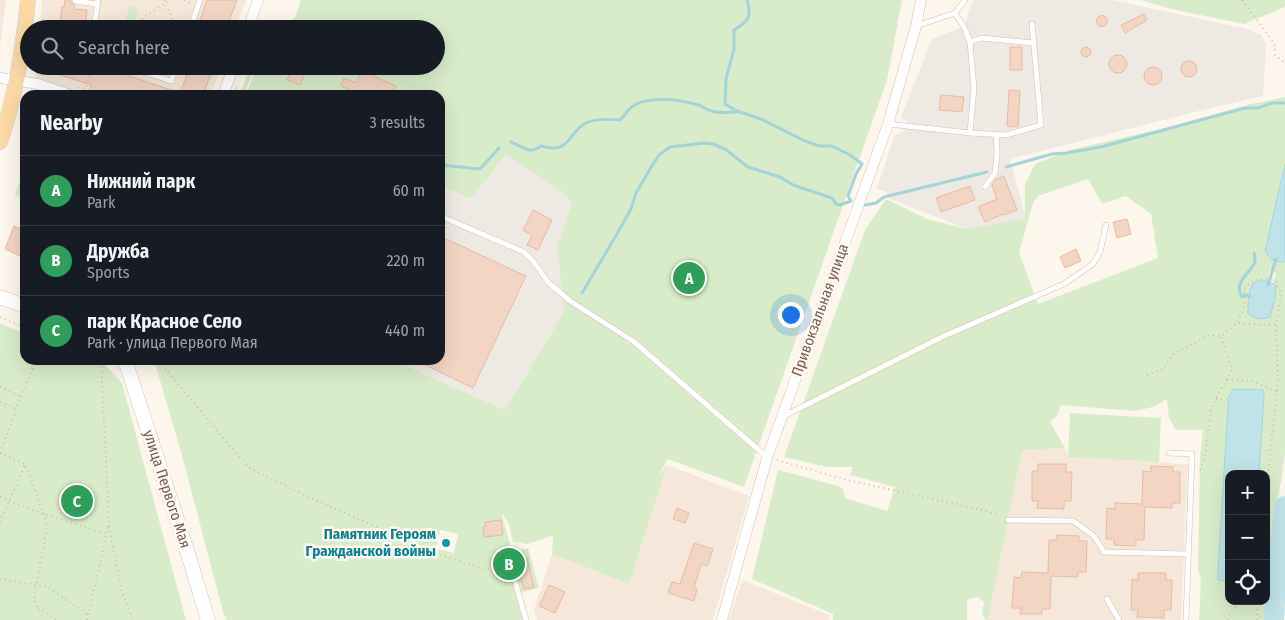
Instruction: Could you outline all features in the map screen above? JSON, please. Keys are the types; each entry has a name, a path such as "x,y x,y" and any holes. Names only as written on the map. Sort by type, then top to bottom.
{"main road":[{"path":"25,20 28,0"},
{"path":"0,142 8,120 20,58"},
{"path":"0,296 20,304"},
{"name":"улица Первого Мая","path":"126,365 208,620"}],"street":[{"path":"251,20 258,0"},
{"name":"Привокзальная улица","path":"722,620 767,458 888,124 916,26 920,0"},
{"path":"225,90 231,75"},
{"path":"0,78 68,90"}],"lane":[{"path":"193,20 200,0"},
{"path":"916,26 955,13 965,0"},
{"path":"75,1 98,2 95,20"},
{"path":"955,13 964,27 970,42 974,88 970,134"},
{"path":"888,124 970,134 1006,135 1042,125 1032,24"},
{"path":"970,42 981,38 1034,43"},
{"path":"155,75 171,80 173,75"},
{"path":"985,187 995,173 996,134"},
{"path":"445,218 524,252 548,282 570,300 632,341 767,458"},
{"path":"782,418 944,336 1064,284 1093,264 1100,252 1106,225"},
{"path":"1169,453 1192,454 1186,620"},
{"path":"1008,520 1074,521 1094,536 1104,552 1188,554"},
{"path":"510,567 526,620"},
{"path":"1107,599 1119,620"}],"path":[{"path":"139,20 169,0"},
{"path":"184,0 188,2"},
{"path":"1242,0 1274,43 1275,55 1285,63"},
{"path":"164,2 173,20"},
{"path":"85,90 90,75"},
{"path":"228,83 242,90"},
{"path":"1147,375 1164,369 1172,356 1178,351 1210,335 1221,336 1237,323 1244,305 1244,289 1253,281 1266,278 1275,280 1282,294 1276,324 1279,368 1276,415 1269,470"},
{"path":"0,317 20,326"},
{"path":"1237,323 1276,324"},
{"path":"1191,476 1197,476 1202,468 1211,411 1215,399 1232,370 1221,336"},
{"path":"35,365 0,453 25,464 44,514 47,527 34,600 42,620"},
{"path":"101,365 109,524 122,593 133,620"},
{"path":"162,365 248,467 294,490 436,554 486,568 510,567"},
{"path":"1227,380 1252,381 1277,392"},
{"path":"0,387 22,396"},
{"path":"1215,399 1229,400"},
{"path":"0,402 16,410"},
{"path":"767,458 848,480 983,510 1008,520"},
{"path":"0,522 25,464"},
{"path":"0,497 44,514 65,519 107,534"},
{"path":"87,620 109,524"},
{"path":"0,579 48,587 88,615"},
{"path":"1228,620 1230,612 1238,605"},
{"path":"1257,620 1258,605"},
{"path":"37,608 57,620"}],"shaded area":[{"path":"0,0 6,0 0,47"},
{"path":"42,0 246,0 238,20 41,20"},
{"path":"973,0 1113,0 1247,29 1262,35 1266,45 1263,96 1010,159 1026,218 967,229 888,198 887,192 877,189 895,134 903,132 906,122 901,117 932,39 964,27"},
{"path":"35,75 218,75 213,90 71,90 35,79"},
{"path":"506,155 565,193 572,205 557,245 564,312 505,410 403,365 445,365 445,186 470,199"},
{"path":"1065,448 1068,457 1188,464 1181,620 988,620 1022,450"},
{"path":"667,465 749,496 713,620 537,620 534,610 552,554 629,584"},
{"path":"742,580 829,615 829,620 729,620"}],"green space":[{"path":"300,0 902,0 887,80 744,487 668,459 658,476 667,465 629,584 552,554 553,535 528,544 513,542 509,524 503,514 512,552 528,548 539,588 516,594 523,620 227,620 223,612 183,459 155,365 403,365 505,410 564,312 557,245 572,204 565,193 506,155 470,199 445,186 445,90 248,90 254,75 445,75 445,20 291,20 295,18","holes":["440,530 458,534 454,553 436,549"]},
{"path":"1141,0 1285,0 1285,7 1244,24 1171,9"},
{"path":"130,6 139,9 136,20 126,20"},
{"path":"247,75 252,75 246,90 242,90"},
{"path":"1285,97 1285,164 1265,251 1278,263 1285,262 1285,454 1277,506 1278,520 1270,563 1284,553 1284,620 1199,620 1201,580 1198,569 1200,458 1203,430 1176,430 1169,418 1167,399 1156,406 1136,411 1061,405 1057,416 1050,422 1065,448 1022,450 988,620 982,615 984,602 977,597 967,600 967,620 833,620 833,614 752,579 778,470 838,486 843,489 845,498 887,511 895,487 850,475 853,467 827,467 784,457 865,230 886,199 927,219 967,229 1025,218 1025,184 1035,164 1070,150 1165,128 1247,105","holes":["1088,179 1102,204 1126,196 1151,214 1158,258 1038,304 1019,253 1033,203 1038,196","1271,268 1276,274 1273,282 1276,285 1275,299 1270,316 1256,281 1267,281"]},
{"path":"20,180 20,198 15,195"},
{"path":"0,323 20,332 20,365 105,365 122,383 186,620 0,620"},
{"path":"1070,413 1161,418 1159,462 1068,457"}],"water":[{"path":"1285,164 1285,262 1278,262 1273,260 1265,251"},
{"path":"1256,281 1267,281 1276,285 1275,299 1270,317 1258,318 1248,314 1250,292"},
{"path":"1233,389 1263,390 1264,395 1259,470 1225,470 1225,581 1218,580 1218,571 1229,397"}],"building":[{"path":"65,0 71,0 71,3 75,5 74,9 87,10 86,20 60,20 62,7 64,7"},
{"path":"207,0 237,0 229,20 200,20"},
{"path":"1144,14 1147,20 1125,33 1121,25"},
{"path":"1100,16 1104,16 1107,21 1106,25 1100,26 1097,23 1097,19"},
{"path":"1010,47 1022,47 1022,70 1010,70"},
{"path":"1084,47 1088,47 1091,52 1090,56 1084,57 1081,54 1081,50"},
{"path":"1118,55 1124,58 1127,64 1124,70 1118,73 1112,70 1109,64 1112,58"},
{"path":"1186,61 1192,61 1197,66 1195,75 1186,77 1181,72 1181,66"},
{"path":"1153,67 1159,70 1162,76 1159,82 1153,85 1147,82 1144,76 1147,70"},
{"path":"60,75 127,75 171,90 90,90 91,85"},
{"path":"187,75 211,75 205,90 181,90"},
{"path":"289,75 304,75 300,85 287,80"},
{"path":"360,75 371,75 396,86 394,90 350,90 341,86 344,78 356,83"},
{"path":"1009,90 1020,91 1018,127 1007,126"},
{"path":"941,95 964,97 962,112 939,110"},
{"path":"1004,176 1017,210 985,222 978,207 997,199 992,185 996,179"},
{"path":"970,186 975,200 941,212 936,198"},
{"path":"533,210 552,220 538,250 527,245 532,235 523,230"},
{"path":"1127,219 1131,234 1117,238 1113,222"},
{"path":"14,226 20,229 20,256 5,249"},
{"path":"445,238 526,276 473,388 425,365 445,365"},
{"path":"1076,249 1081,261 1065,268 1060,257"},
{"path":"1038,464 1066,464 1066,472 1072,472 1071,501 1064,501 1064,509 1037,508 1038,501 1032,501 1032,471 1038,471"},
{"path":"1151,466 1173,467 1173,472 1180,472 1180,503 1172,503 1172,508 1145,507 1144,540 1136,540 1136,546 1114,545 1114,539 1106,539 1107,508 1115,509 1115,503 1142,504 1143,471 1151,472"},
{"path":"677,508 689,513 685,523 673,519"},
{"path":"501,520 503,535 484,537 483,527 486,526 485,522"},
{"path":"1057,535 1079,536 1079,541 1087,541 1086,572 1078,572 1078,577 1051,576 1050,609 1042,609 1042,614 1020,614 1021,608 1012,608 1014,577 1021,578 1022,572 1048,573 1049,540 1057,540"},
{"path":"694,543 713,549 707,566 701,564 694,588 697,589 694,601 668,593 672,582 680,584"},
{"path":"527,558 534,587 524,589 516,561"},
{"path":"1138,573 1166,573 1166,580 1172,580 1171,610 1164,610 1164,618 1137,617 1138,610 1131,610 1132,579 1138,580"},
{"path":"549,585 565,592 555,613 539,606"}],"waterway":[{"path":"582,293 631,209 636,193 650,169 659,155 670,147 704,143 713,144 725,149 748,167 780,177 793,185 832,198 836,204 840,205 851,201 848,196 862,164 850,155 832,146 819,146 805,141 725,104 726,79 734,49 734,30 748,18 747,0"},
{"path":"511,142 530,150 541,146 557,148 566,143 584,124 597,120 620,120 633,106 648,100 675,100 698,105 714,112 736,112"},
{"path":"1006,167 1052,154 1101,147 1245,108 1258,108 1272,103 1285,103"},
{"path":"445,166 480,169 499,148"},
{"path":"865,205 876,203 884,197 987,172"},
{"path":"1250,296 1245,295 1242,297 1240,286 1241,281 1253,265 1255,260 1254,253"},
{"path":"1268,285 1276,259"},
{"path":"1274,620 1276,576 1285,506"}],"place":[{"name":"Нижний парк","path":"689,278"},
{"name":"парк Красное Село","path":"77,501"},
{"name":"Памятник Героям Гражданской войны","path":"446,543"},
{"name":"Дружба","path":"509,564"}]}
